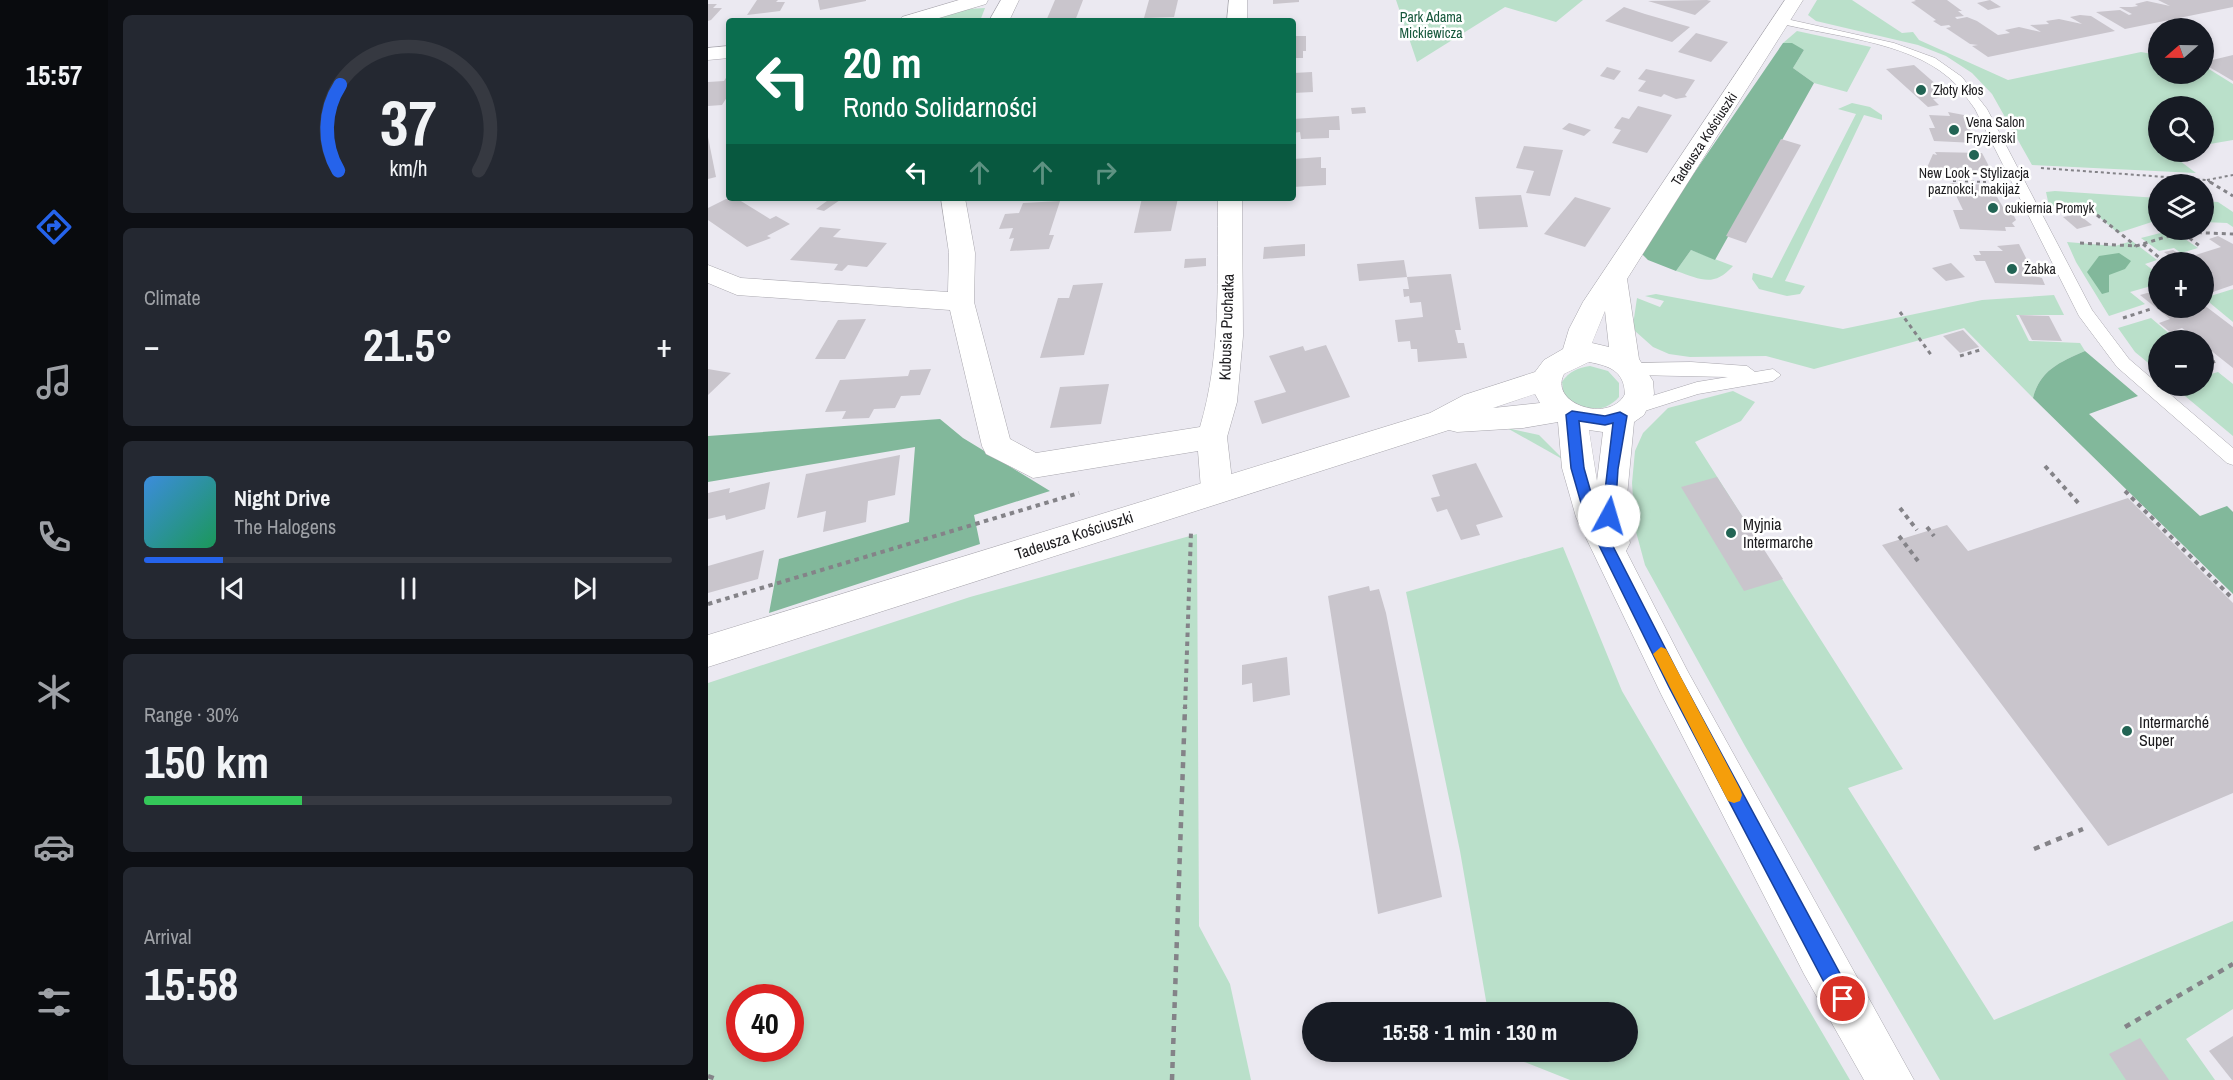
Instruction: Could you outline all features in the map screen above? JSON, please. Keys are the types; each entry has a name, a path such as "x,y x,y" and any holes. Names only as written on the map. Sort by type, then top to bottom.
{"street":[{"path":"919,18 979,0"},
{"path":"1001,18 1010,0"},
{"path":"1237,18 1238,0"},
{"name":"Tadeusza Kościuszki","path":"1576,353 1579,337 1598,296 1614,278 1794,0"},
{"path":"708,54 726,52"},
{"path":"953,201 962,253 961,302 997,446 1033,466 1212,437"},
{"name":"Kubusia Puchatka","path":"1217,489 1212,437 1222,402 1229,336 1230,201"},
{"path":"708,273 737,286 961,302"},
{"path":"1614,278 1629,366 1641,389 1639,399 1626,412 1597,420 1568,413 1549,395 1547,379 1557,363 1576,353 1602,353 1629,366"},
{"name":"Tadeusza Kościuszki","path":"708,651 1217,489 1440,421 1474,403 1547,379"},
{"path":"1617,563 1609,516 1612,469 1626,412"},
{"path":"1568,413 1578,468 1592,517 1617,563 1674,682 1809,937 1890,1080"},
{"name":"Tadeusza Kościuszki","path":"1440,421 1568,413"}],"lane":[{"path":"1782,21 1921,56 1949,71 1968,89 1981,109 2085,312 2123,363 2233,458"},
{"path":"1626,412 1697,388 1773,375 1691,368 1629,366"}],"path":[{"path":"2040,168 2148,176"},
{"path":"2214,179 2233,175"},
{"path":"2214,185 2233,196"},
{"path":"2097,215 2136,246"},
{"path":"2214,233 2233,234"},
{"path":"2079,243 2136,246 2155,240"},
{"path":"2192,240 2201,247"},
{"path":"2142,244 2153,252"},
{"path":"2121,319 2148,310"},
{"path":"1900,312 1932,356"},
{"path":"1960,356 1980,350"},
{"path":"2045,466 2081,506"},
{"path":"708,604 1089,490"},
{"path":"2125,491 2233,599"},
{"path":"1900,508 1917,530"},
{"path":"1172,1080 1192,519"},
{"path":"1927,527 1934,536"},
{"path":"1899,536 1918,561"},
{"path":"2034,849 2083,829"},
{"path":"2124,1027 2233,964"},
{"path":"708,1076 719,1080"}],"green space":[{"name":"Park Adama Mickiewicza","path":"1396,0 1583,0 1556,22 1505,7 1417,62"},
{"path":"1817,0 1852,0 1902,33 1913,32 1919,40 2008,80 2141,52 2148,53 2148,84 2214,84 2214,72 2233,84 2233,140 2214,143 2214,96 2148,96 2148,162 2181,162 2196,173 2032,165 1992,94 1972,73 1946,56 1918,45 1816,21 1808,15"},
{"path":"985,8 981,18 937,18 967,9"},
{"path":"1797,31 1871,47 1847,92 1814,83 1793,68 1804,50 1783,43"},
{"path":"1783,43 1792,43 1804,50 1793,68 1814,83 1715,260 1691,250 1676,271 1648,260 1640,252"},
{"path":"1852,103 1870,107 1882,115 1882,120 1864,115 1785,281 1805,286 1800,294 1787,296 1759,289 1752,279 1753,273 1772,278 1856,114 1838,109"},
{"path":"2046,192 2148,197 2148,223 2118,233 2085,205 2049,206"},
{"path":"2214,202 2233,212 2233,227 2227,223 2214,222"},
{"path":"2148,236 2148,240 2186,240 2198,248 2184,252 2174,248 2159,251 2141,238"},
{"path":"2132,241 2148,253 2148,263 2145,264 2148,266 2148,287 2130,292 2145,304 2109,316 2076,262 2067,242 2115,246"},
{"path":"1691,250 1733,266 1719,277 1706,280 1676,271"},
{"path":"2119,253 2131,261 2125,269 2109,275 2109,292 2102,294 2087,272 2099,256"},
{"path":"2233,289 2233,322 2214,306 2214,295"},
{"path":"1656,294 1843,329 1982,300 2054,295 2064,315 2016,315 2029,341 2080,343 2085,351 2052,368 2041,380 2033,398 1964,328 1814,369 1766,356 1690,357 1669,354 1653,347 1635,331 1633,325 1637,298 1660,307 1664,301 1645,296"},
{"path":"2151,318 2165,330 2148,330 2148,363 2135,352 2118,328"},
{"path":"2085,351 2138,396 2089,414 2200,516 2227,506 2233,512 2233,594 2033,398 2041,380 2052,368"},
{"path":"1590,366 1608,371 1619,383 1619,397 1606,407 1592,409 1564,396 1562,382 1565,378 1574,371"},
{"path":"2218,372 2233,384 2233,436 2185,396 2214,396 2214,373"},
{"path":"1733,391 1755,402 1741,421 1695,442 1903,769 1848,788 1994,1020 2233,921 2233,1009 2186,1039 2215,1080 1940,1080 1745,746 1645,565 1635,528 1632,483 1635,451 1643,433 1668,408"},
{"path":"940,419 963,438 1050,491 974,515 980,544 769,613 779,559 909,522 915,447 708,482 708,436"},
{"path":"1507,428 1539,435 1564,460"},
{"path":"1197,534 1199,926 1230,984 1251,1080 708,1080 708,683 970,597"},
{"path":"1563,547 1622,691 1850,1080 1570,1080 1524,1062 1638,1062 1638,1002 1486,1002 1460,851 1406,592"}],"building":[{"path":"757,0 785,2 780,11 747,15"},
{"path":"818,0 866,0 866,1 820,10"},
{"path":"1055,0 1083,0 1076,18 1047,18"},
{"path":"1149,0 1178,0 1174,17 1144,18"},
{"path":"1273,0 1299,0 1299,2 1273,4"},
{"path":"1914,0 1947,0 1962,11 1958,11 1964,16 1955,17 1957,19 1967,17 1998,35 2010,33 2005,30 2019,27 2041,32 2030,25 2049,24 2046,21 2059,19 2082,24 2070,17 2080,15 2091,16 2115,31 1988,57 1972,46 1978,45 1970,44 1946,28 1951,27 1949,25 1941,26 1933,21 1936,20 1911,2 1916,1"},
{"path":"1990,0 2001,7 1988,10 1977,3"},
{"path":"2158,0 2233,0 2233,7 2179,18 2148,18 2148,24 2125,29 2096,12 2120,10 2129,15 2132,14 2119,7 2138,6 2135,4 2147,1 2170,6"},
{"path":"1648,1 1711,1 1695,15"},
{"path":"708,4 717,4 713,8 722,8 708,21"},
{"path":"1624,7 1690,27 1672,42 1605,21"},
{"path":"1696,33 1728,42 1711,62 1678,52"},
{"path":"1296,36 1306,36 1306,51 1303,51 1303,58 1296,58"},
{"path":"2233,55 2233,81 2214,70 2214,60"},
{"path":"1914,65 1938,86 1931,87 1943,97 1933,99 1939,105 1928,107 1886,69"},
{"path":"1607,67 1621,71 1614,80 1600,76"},
{"path":"1646,69 1695,80 1685,95 1687,97 1676,99 1664,94 1661,97 1638,91 1646,81 1638,79"},
{"path":"1312,72 1313,92 1296,93 1296,73"},
{"path":"726,78 726,99 722,105 708,106 708,82 724,81"},
{"path":"1638,106 1672,115 1647,153 1612,143 1621,130 1614,128 1618,122 1622,117 1629,119"},
{"path":"1365,107 1366,113 1352,114 1351,108"},
{"path":"1948,112 1964,115 1971,131 1964,131 1971,134 1975,143 1934,141 1929,128 1935,128 1929,115 1950,116"},
{"path":"1339,116 1340,130 1329,130 1329,138 1301,139 1300,132 1296,133 1296,119"},
{"path":"1569,123 1591,130 1584,136 1562,129"},
{"path":"708,137 716,177 708,179"},
{"path":"1781,139 1801,145 1746,243 1726,236"},
{"path":"1524,146 1563,150 1550,196 1526,193 1534,171 1516,168"},
{"path":"1935,152 1982,153 1992,172 1926,170 1933,154 1937,155"},
{"path":"1321,157 1321,168 1326,168 1326,185 1296,187 1296,159"},
{"path":"1950,183 1990,185 2007,214 2013,214 2016,220 2012,223 2015,227 2005,227 2006,231 1960,229 1953,210 1963,210"},
{"path":"1521,195 1528,227 1479,229 1475,197"},
{"path":"1575,197 1611,208 1585,247 1544,234"},
{"path":"726,199 726,201 741,201 770,219 776,216 790,224 767,236 771,238 747,247 708,220 708,208"},
{"path":"827,201 839,201 824,211 816,209"},
{"path":"1060,201 1049,235 1054,235 1049,249 1010,251 1014,238 1009,239 1013,228 999,229 1005,214 1019,213 1023,203"},
{"path":"1141,201 1177,201 1171,231 1134,233"},
{"path":"2078,214 2092,225 2077,229 2063,217"},
{"path":"820,227 841,229 833,237 887,243 867,267 848,265 842,271 834,270 838,264 790,260"},
{"path":"2218,236 2233,244 2233,285 2214,292 2214,252 2205,252 2221,247 2210,240 2214,240 2214,237"},
{"path":"1305,244 1305,256 1263,259 1264,247"},
{"path":"2019,244 2035,276 2042,278 2045,285 1995,283 1985,261 1976,261 1973,255 1981,255 1979,251 2003,251 1997,246"},
{"path":"1206,258 1206,266 1184,268 1185,259"},
{"path":"1404,260 1407,277 1359,281 1357,264"},
{"path":"1951,263 1965,277 1946,281 1932,268"},
{"path":"1451,274 1461,330 1455,330 1458,343 1464,343 1467,358 1418,362 1417,349 1411,349 1410,341 1398,342 1395,320 1423,317 1421,302 1410,303 1409,296 1404,297 1403,289 1409,289 1407,277"},
{"path":"1103,283 1084,355 1040,358 1058,298 1069,298 1073,285"},
{"path":"2148,293 2148,301 2140,295"},
{"path":"2214,313 2233,327 2233,368 2214,353 2214,330 2185,330 2182,328 2168,330 2159,323 2170,319 2214,318"},
{"path":"2019,315 2049,316 2062,341 2032,340"},
{"path":"866,319 845,359 815,359 838,320"},
{"path":"1963,330 1979,347 1960,353 1943,336"},
{"path":"1326,345 1350,397 1262,424 1254,401 1286,392 1269,356 1303,346 1305,351"},
{"path":"708,369 731,373 708,395"},
{"path":"931,369 920,395 901,396 895,408 874,409 869,418 842,419 846,411 825,412 840,380 908,376 910,370"},
{"path":"1109,384 1101,424 1050,428 1060,387"},
{"path":"900,455 895,495 868,501 866,522 823,532 826,511 797,518 806,474"},
{"path":"1476,463 1503,517 1476,525 1480,535 1461,540 1447,509 1437,512 1431,498 1440,496 1432,475"},
{"name":"Myjnia Intermarche","path":"1717,477 1783,579 1744,591 1681,487"},
{"path":"770,482 765,509 726,520 725,515 708,519 708,493 730,488 729,493"},
{"name":"Intermarché Super","path":"2128,498 2233,603 2233,793 2108,846 1882,545 1947,525 1968,551"},
{"path":"764,550 758,579 708,593 708,566"},
{"path":"1369,586 1370,591 1379,589 1386,613 1442,897 1378,914 1328,596"},
{"path":"1287,657 1290,695 1253,702 1252,683 1242,685 1242,665"},
{"path":"2233,1036 2233,1080 2232,1080 2209,1051"},
{"path":"2140,1038 2169,1080 2126,1080 2109,1054"}],"slow traffic":[{"path":"1661,654 1734,795"}],"place":[{"name":"Złoty Kłos","path":"1921,90"},
{"name":"Vena Salon Fryzjerski","path":"1954,130"},
{"name":"New Look - Stylizacja paznokci, makijaż","path":"1974,155"},
{"name":"cukiernia Promyk","path":"1993,208"},
{"name":"Żabka","path":"2012,269"},
{"name":"Myjnia Intermarche","path":"1731,533"},
{"name":"Intermarché Super","path":"2127,731"}],"route":[{"path":"1609,516 1612,469 1620,416 1605,420 1588,420 1572,415 1578,468 1592,517 1617,563 1674,682 1843,999"}]}
